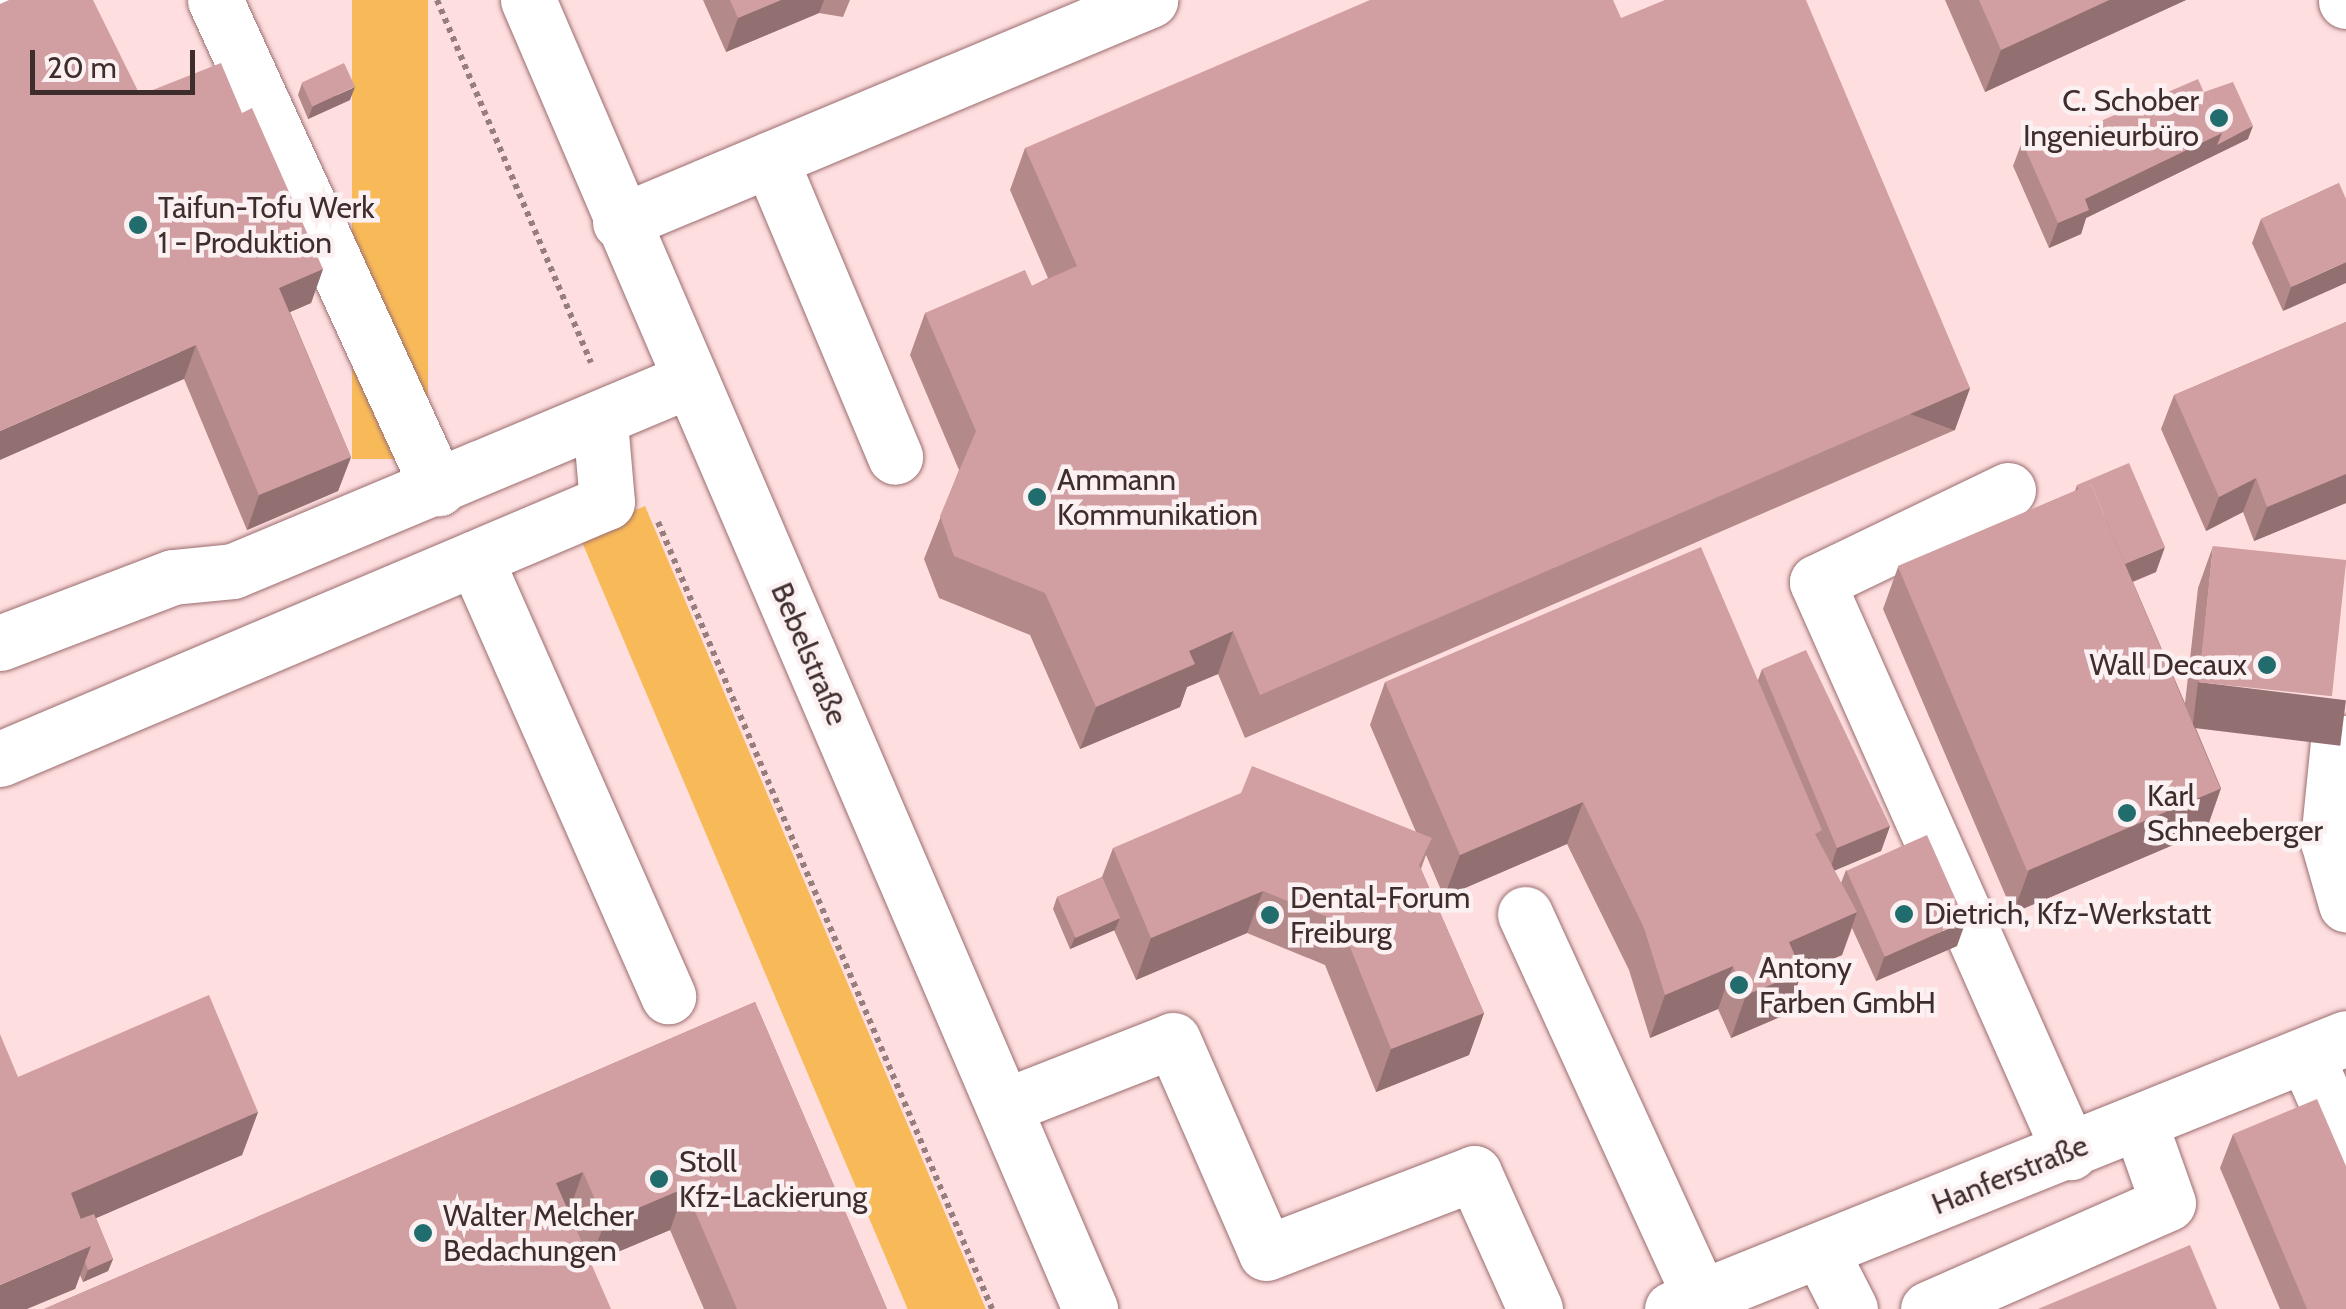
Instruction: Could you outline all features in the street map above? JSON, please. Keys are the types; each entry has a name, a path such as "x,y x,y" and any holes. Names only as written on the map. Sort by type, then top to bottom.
{"street":[{"path":"0,4 8,0"},
{"path":"215,0 438,488"},
{"name":"Bebelstraße","path":"528,0 620,222 1006,1106 1090,1309"},
{"path":"620,222 1150,0"},
{"path":"770,159 895,456"},
{"path":"0,642 173,577 233,570 606,419 690,380"},
{"path":"0,760 606,502 606,419"},
{"path":"2008,490 1818,582 2070,1152"},
{"path":"475,558 668,996"},
{"path":"2338,742 2328,841 2346,904"},
{"path":"1525,914 1686,1303"},
{"path":"1006,1106 1172,1040 1266,1253 1474,1173 1535,1309"},
{"path":"2326,1048 2346,1146"},
{"name":"Hanferstraße","path":"1686,1303 2326,1048"},
{"path":"1928,1309 2168,1203 2140,1124"},
{"path":"1820,1250 1850,1309"}],"path":[{"path":"437,0 606,419"},
{"path":"652,508 992,1309"}],"shaded area":[{"path":"352,0 428,0 428,459 352,459"},
{"path":"645,506 986,1309 908,1309 579,534"}],"building":[{"name":"Taifun-Tofu Werk 1 - Produktion","path":"9,0 93,0 140,95 221,63 242,113 252,108 323,269 279,288 351,457 259,495 196,345 0,431 0,4"},
{"path":"730,0 781,0 738,18"},
{"path":"1370,0 1613,0 1621,18 1665,0 1806,0 1970,388 1260,695 1233,631 1189,651 1195,664 1096,707 1045,593 954,556 940,516 976,431 925,313 1025,270 1032,286 1077,266 1025,148"},
{"path":"1979,0 2109,0 2001,50"},
{"path":"344,63 355,87 312,106 301,83"},
{"path":"2198,79 2222,133 2085,199 2089,210 2058,223 2022,142 2054,128 2059,139"},
{"path":"2233,82 2253,126 2217,145 2222,133 2204,92"},
{"path":"2339,183 2346,199 2346,262 2291,287 2261,219"},
{"path":"2346,322 2346,474 2267,507 2256,478 2219,497 2174,395"},
{"path":"2129,463 2165,547 2125,564 2091,484 2079,490 2077,485"},
{"path":"2091,484 2220,789 2027,871 1898,566"},
{"path":"2213,546 2346,560 2332,696 2199,682"},
{"path":"1701,547 1822,830 1815,834 1857,912 1789,942 1802,972 1746,995 1733,966 1665,995 1644,928 1583,802 1460,855 1385,682"},
{"path":"1806,650 1890,826 1837,848 1762,669"},
{"path":"1252,766 1432,838 1419,865 1484,1013 1391,1049 1340,922 1263,891 1151,938 1113,848 1241,793"},
{"path":"1927,835 1965,921 1885,957 1847,871"},
{"path":"1102,877 1120,918 1076,938 1057,897"},
{"path":"209,995 258,1112 71,1193 91,1246 0,1285 0,1034 18,1077"},
{"path":"755,1002 887,1309 737,1309 685,1188 605,1222 583,1172 556,1183 611,1309 44,1309"},
{"path":"2317,1099 2346,1166 2346,1309 2307,1309 2233,1134"},
{"path":"94,1214 113,1259 88,1270 85,1262 91,1246 80,1219"},
{"path":"2190,1245 2217,1309 2038,1309"}],"place":[{"name":"C. Schober Ingenieurbüro","path":"2219,118"},
{"name":"Taifun-Tofu Werk 1 - Produktion","path":"138,225"},
{"name":"Ammann Kommunikation","path":"1037,497"},
{"name":"Wall Decaux","path":"2267,665"},
{"name":"Karl Schneeberger","path":"2127,813"},
{"name":"Dietrich, Kfz-Werkstatt","path":"1904,914"},
{"name":"Dental-Forum Freiburg","path":"1270,915"},
{"name":"Antony Farben GmbH","path":"1739,985"},
{"name":"Stoll Kfz-Lackierung","path":"659,1179"},
{"name":"Walter Melcher Bedachungen","path":"423,1233"}]}
